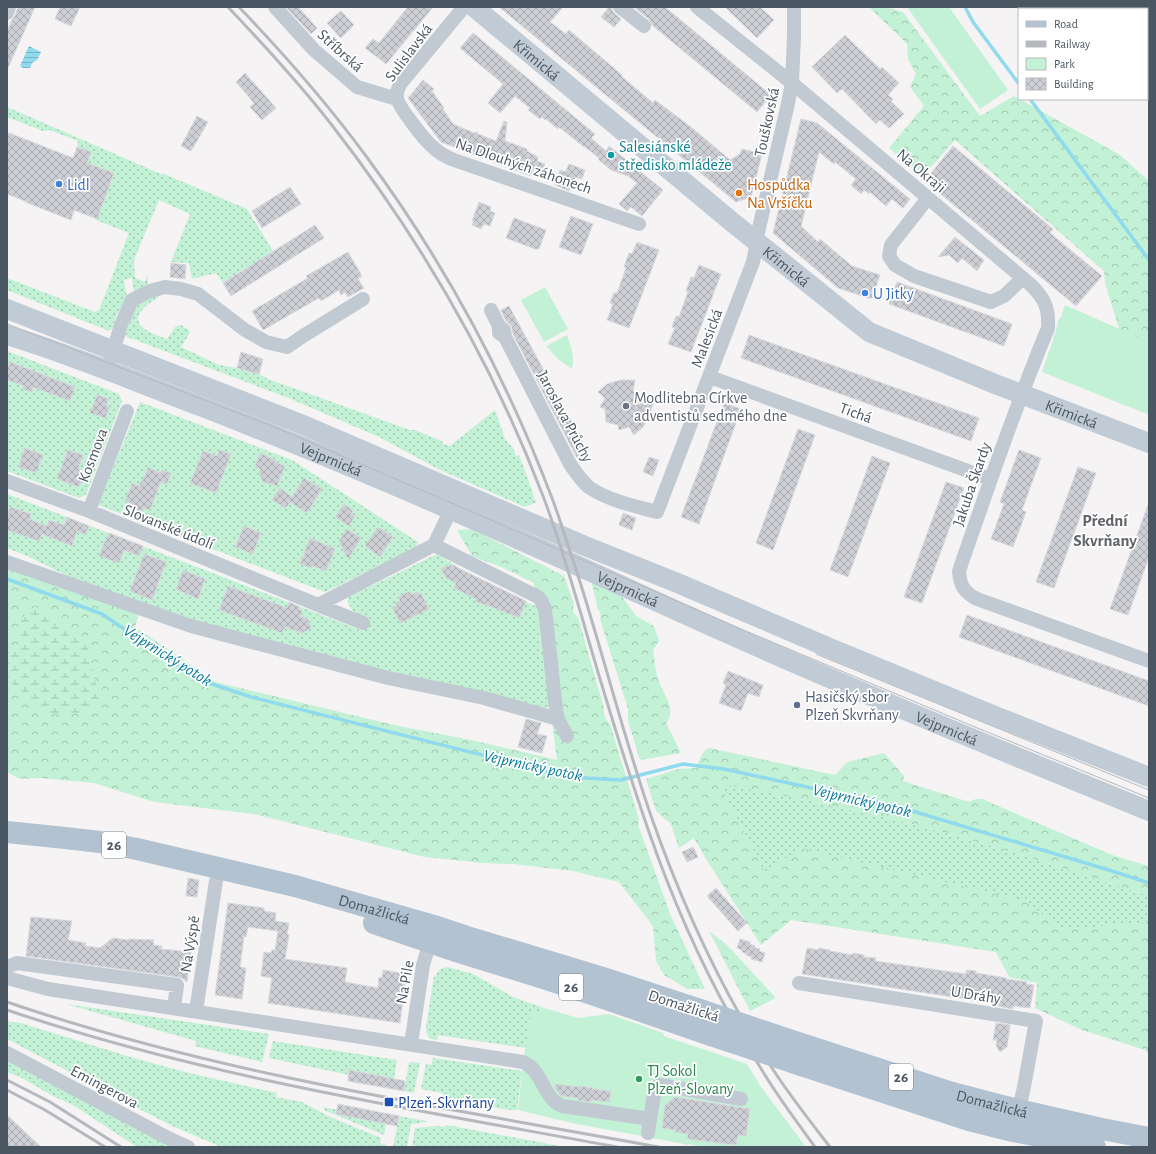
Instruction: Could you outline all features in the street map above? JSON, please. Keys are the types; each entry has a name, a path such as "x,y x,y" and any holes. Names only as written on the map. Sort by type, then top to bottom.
{"main road":[{"name":"Křimická","path":"474,7 756,241 869,332 988,381 1149,443"},
{"name":"Vejprnická","path":"7,308 303,425 456,500 605,577 737,638 936,724 1149,811"},
{"name":"Vejprnická","path":"7,336 52,349 328,457 456,500 604,554 675,582 995,716 1149,777"},
{"name":"Domažlická","path":"7,832 100,842 163,855 218,875 432,934 467,937 603,978 952,1093 1018,1110 1149,1138"},
{"name":"Domažlická","path":"432,934 459,952 586,992 944,1113 1013,1131 1095,1147"}],"street":[{"path":"7,12 9,7"},
{"name":"Stříbrská","path":"275,7 314,50 357,87 397,99"},
{"name":"Sulislavská","path":"397,99 398,87 464,7"},
{"path":"620,7 644,26"},
{"name":"Na Okraji","path":"697,7 792,83 1040,294 1045,302 1048,317 1048,328 1021,393"},
{"name":"Touškovská","path":"756,241 792,83 794,7"},
{"name":"Na Dlouhých záhonech","path":"397,99 422,136 432,147 443,155 639,224"},
{"path":"928,198 891,245 889,256 894,265 914,276 991,302 1004,296 1023,278"},
{"name":"Malesická","path":"657,512 754,262 756,241"},
{"path":"106,370 121,325 132,300 150,291 165,287 181,289 198,294 245,330 266,342 287,347 363,299"},
{"name":"Jaroslava Průchy","path":"491,310 570,464 579,477 590,487 605,495 621,502 657,512"},
{"name":"Tichá","path":"710,377 990,479"},
{"name":"Jakuba Škardy","path":"1021,393 959,572 963,587 969,594 977,599 1149,661"},
{"name":"Kosmova","path":"88,511 127,411"},
{"name":"Slovanské údolí","path":"7,481 88,511 363,623"},
{"path":"318,604 434,545 456,500"},
{"path":"434,545 540,599 545,609 556,710 558,719 567,736"},
{"path":"7,562 191,626 388,678 484,698 558,719"},
{"name":"Na Výspě","path":"196,1011 218,875"},
{"name":"Na Pile","path":"411,1044 423,965 432,934"},
{"path":"7,967 17,963 177,985 174,1008"},
{"path":"7,978 48,989 524,1062 534,1069 551,1097 558,1105 649,1126 654,1094 656,1088 661,1085 741,1099"},
{"name":"U Dráhy","path":"799,983 1036,1021 1024,1087 1013,1131"},
{"name":"Emingerova","path":"7,1053 166,1137 188,1147"}],"green space":[{"path":"869,7 887,7 903,12 980,116 1014,96 1018,98 1018,100 1021,100 1120,155 1149,181 1149,407 1046,369 1059,318 1089,330 1139,393 1105,283 1104,271 955,140 922,177 889,148 924,106 910,87 916,74 908,59 907,44"},
{"path":"907,7 949,7 1008,90 980,109"},
{"path":"7,107 161,174 247,209 273,251 243,270 242,269 223,283 216,273 192,279 189,263 171,262 190,214 159,200 134,261 135,278 145,282 148,275 148,284 134,292 132,278 124,280 127,297 117,314 112,329 109,331 7,290 7,278 95,312 99,310 129,233 96,220 114,173 87,163 91,152 77,147 78,141 50,130 43,131 7,117"},
{"path":"545,287 568,329 544,342 521,300"},
{"path":"158,295 158,298 144,308 138,321 146,330 153,334 167,339 175,327 181,325 190,331 181,347 219,365 259,374 268,379 410,430 415,430 442,441 443,444 450,446 495,410 505,439 513,448 516,456 519,455 534,499 537,502 525,507 440,470 379,437 291,399 125,336 134,310 138,304"},
{"path":"1065,305 1149,342 1149,415 1042,372"},
{"path":"567,335 573,356 572,369 559,360 546,346"},
{"path":"7,351 119,394 122,401 86,495 79,498 7,471"},
{"path":"140,402 292,460 418,542 416,548 325,592 98,505"},
{"path":"7,494 363,631 368,620 352,610 347,601 349,597 437,554 461,569 537,607 537,622 550,706 543,709 402,676 235,633 160,610 68,576 7,548"},
{"path":"472,529 564,576 574,604 573,611 578,617 604,708 605,717 610,724 639,819 638,825 671,916 705,989 687,989 664,975 656,961 653,926 619,882 573,871 513,864 483,863 425,857 254,814 154,802 94,783 41,778 20,779 7,772 7,567 139,614 135,627 216,682 394,725 471,740 557,760 537,622 534,583 506,569 472,556 457,530"},
{"path":"591,581 621,595 636,616 654,626 659,641 653,650 656,672 670,707 669,718 666,723 681,753 640,760 628,721 628,709 600,619 600,611 598,609"},
{"path":"35,606 87,645 100,703 81,713 51,714 7,680 9,658 21,644 20,619"},
{"path":"709,748 835,775 848,762 884,753 904,776 903,781 969,802 976,799 982,799 1112,855 1149,866 1149,896 1016,853 910,823 733,786 721,787 765,873 800,848 1026,901 1061,930 1149,922 1149,1054 1145,1050 1082,1030 1035,1008 1037,983 1009,977 996,952 791,920 761,945 694,838 679,848 671,824 656,811 646,779 678,769 695,768 702,754"},
{"path":"733,786 809,801 910,823 962,837 1069,870 1149,896 1149,922 1061,930 1026,901 765,873 721,787"},
{"path":"709,931 727,945 776,998 750,1011"},
{"path":"448,967 473,974 513,997 544,1008 538,1013 531,1012 526,1048 438,1035 437,1040 431,1039 428,1036 426,1027 434,976 436,977 440,970"},
{"path":"66,1004 269,1034 262,1062 195,1046 196,1041"},
{"name":"TJ Sokol Plzeň-Slovany","path":"544,1008 578,1018 609,1014 663,1033 664,1036 747,1064 761,1087 806,1147 703,1147 572,1123 518,1110 531,1012 538,1013"},
{"path":"7,1020 189,1073 277,1093 276,1097 302,1102 328,1116 381,1138 380,1143 386,1145 386,1147 221,1147 168,1124 7,1039"},
{"path":"273,1041 397,1060 394,1079 349,1075 269,1058"},
{"path":"433,1058 522,1071 517,1110 508,1110 442,1097 443,1093 421,1089 426,1064 431,1065"},
{"path":"7,1060 177,1147 137,1147 73,1105 53,1096 22,1078 7,1072"},
{"path":"409,1062 420,1063 414,1093 404,1091"},
{"path":"324,1107 386,1124 384,1135 324,1110"},
{"path":"399,1116 426,1121 411,1124 407,1147 393,1147"},
{"path":"447,1125 566,1147 412,1147 415,1128 437,1126 446,1127"}],"water":[{"path":"29,46 41,52 37,60 32,63 30,68 23,68 20,66"}],"building":[{"path":"18,7 35,7 7,70 7,31"},
{"path":"60,7 80,7 71,26 55,19"},
{"path":"286,7 298,7 317,28 311,34"},
{"path":"408,7 433,7 386,64 365,48 373,39 379,43"},
{"path":"499,7 563,7 550,22 566,34 569,30 653,103 655,100 691,127 730,160 740,154 742,149 762,154 751,197 736,202"},
{"path":"609,7 612,7 614,13 621,19 614,27 601,17"},
{"path":"634,7 665,7 771,95 757,112 652,25 649,19"},
{"path":"725,7 760,7 774,20 757,38"},
{"path":"341,11 354,25 341,38 327,23"},
{"path":"473,33 595,134 591,138 606,151 609,146 663,190 642,216 631,207 627,211 619,204 637,183 628,176 611,170 598,159 599,158 559,127 558,129 546,119 545,120 542,117 540,119 528,110 530,108 515,96 500,113 488,103 503,84 460,48"},
{"path":"845,35 880,69 882,67 899,83 888,95 893,99 891,101 904,114 889,128 880,120 876,124 842,89 837,93 812,67"},
{"path":"245,73 276,108 262,120 250,107 254,103 236,82"},
{"path":"423,80 434,89 432,91 453,124 474,133 477,132 478,134 496,141 504,121 507,122 505,141 527,149 527,151 538,157 537,161 545,164 541,173 533,170 531,176 441,142 408,98"},
{"path":"197,116 208,122 191,151 181,146"},
{"path":"801,119 817,123 910,199 903,208 892,199 886,206 870,192 869,194 864,190 861,194 851,185 856,179 835,162 834,164 819,152 801,226 818,242 820,239 852,266 880,275 872,298 838,288 773,233"},
{"name":"Lidl","path":"9,133 73,158 77,147 91,152 87,163 114,173 97,219 74,210 71,220 7,194 7,139"},
{"path":"953,146 1053,229 1050,233 1102,276 1076,306 925,181"},
{"path":"569,164 585,170 582,179 575,177 569,191 555,184 560,170 565,172"},
{"path":"290,187 301,204 262,228 252,211"},
{"path":"479,202 491,207 490,211 495,213 490,226 485,224 481,229 472,225"},
{"path":"571,216 593,224 581,255 559,247"},
{"path":"514,218 546,230 539,249 535,249 506,238"},
{"path":"315,225 324,238 231,296 223,283"},
{"path":"955,237 984,260 977,271 962,258 958,263 949,255 938,257"},
{"path":"637,242 659,250 629,328 607,320 613,304 610,303 614,293 617,293 626,268 624,267 629,253 632,254"},
{"path":"348,252 362,276 358,279 364,288 348,297 345,292 341,295 339,290 321,301 319,298 263,330 252,311 308,278 306,276"},
{"path":"171,263 186,265 185,279 170,277"},
{"path":"699,265 721,274 691,352 668,344 675,328 672,327 676,316 679,317 688,292 686,291 691,277 694,278"},
{"path":"897,282 1012,324 1004,346 889,304"},
{"path":"509,306 588,452 577,458 513,334 510,324 506,321 501,310"},
{"path":"749,335 979,418 971,441 741,358"},
{"path":"241,352 263,359 259,374 237,368"},
{"path":"10,362 75,387 70,401 33,387 32,392 22,389 24,386 7,380 7,370"},
{"name":"Modlitebna Církve adventistů sedmého dne","path":"621,380 635,380 633,391 641,400 653,403 650,414 643,427 634,435 629,427 619,430 618,425 606,422 605,409 600,407 605,398 598,392 607,384"},
{"path":"97,395 109,399 106,405 110,407 105,418 90,413"},
{"path":"724,403 741,409 699,524 681,517"},
{"path":"798,429 815,435 773,550 756,543"},
{"path":"25,448 43,455 36,473 18,467"},
{"path":"68,450 83,455 78,469 85,472 79,487 57,479"},
{"path":"220,450 231,454 216,493 190,483 203,451 217,456"},
{"path":"1019,450 1041,458 1022,510 1026,512 1013,547 991,539 1004,504 1000,502"},
{"path":"260,453 285,466 277,486 263,482 259,473 260,469 255,467"},
{"path":"872,456 890,463 848,577 830,570"},
{"path":"649,457 659,460 653,476 643,472"},
{"path":"148,467 160,473 162,470 171,473 167,484 161,481 150,510 142,508 141,512 131,508 133,504 125,501 132,483 139,486"},
{"path":"1078,467 1096,473 1054,588 1036,582"},
{"path":"304,478 322,489 307,513 290,502 286,508 272,500 280,488 292,497"},
{"path":"946,482 964,488 922,603 904,597"},
{"path":"344,504 353,510 351,514 355,516 349,526 335,517"},
{"path":"1148,505 1149,557 1128,615 1110,609"},
{"path":"10,507 31,514 29,519 47,526 49,520 64,525 67,517 89,526 85,535 77,531 72,546 42,534 39,541 7,530 7,517"},
{"path":"623,513 636,518 632,530 619,525"},
{"path":"244,526 261,533 253,554 235,547"},
{"path":"378,527 393,537 380,557 365,546"},
{"path":"347,529 361,538 348,559 339,541"},
{"path":"109,533 143,546 139,556 124,550 119,563 99,556"},
{"path":"310,538 335,549 326,571 300,564"},
{"path":"144,554 166,562 152,600 130,591"},
{"path":"453,565 526,601 519,618 475,601 476,599 454,588 456,583 446,578 441,568"},
{"path":"183,570 205,579 198,599 176,589"},
{"path":"228,586 287,608 289,602 300,607 299,609 302,611 300,616 308,619 311,628 302,633 285,627 282,633 219,610"},
{"path":"410,591 412,595 416,592 417,595 421,593 429,609 400,623 392,607 397,605 395,603 400,601 398,597"},
{"path":"967,615 1149,681 1149,706 959,637"},
{"path":"728,671 763,685 759,697 748,693 741,711 719,703 726,685 723,683"},
{"path":"526,719 541,723 537,734 547,736 542,753 518,747"},
{"path":"693,847 698,857 687,862 682,852"},
{"path":"188,878 199,880 197,897 186,896"},
{"path":"716,888 747,923 738,931 707,896"},
{"path":"228,903 264,908 264,911 276,913 275,921 289,923 287,934 289,935 285,959 347,968 345,982 378,988 379,977 382,978 383,970 406,974 400,1023 268,1003 272,978 261,976 264,952 271,953 272,950 275,950 278,931 248,927 246,937 244,936 240,967 246,968 242,999 215,995"},
{"path":"31,917 72,921 68,940 86,943 85,946 100,948 113,938 128,940 154,940 153,945 162,946 161,949 191,952 187,982 178,977 26,956"},
{"path":"740,939 750,942 750,944 755,946 755,948 760,949 759,951 765,953 762,962 751,959 752,957 746,955 747,954 742,952 742,950 737,948"},
{"path":"807,948 818,950 819,948 853,955 853,953 864,955 864,957 876,958 875,961 966,974 966,970 976,971 976,973 1027,982 1026,984 1034,985 1030,1008 1013,1006 1013,1009 998,1006 999,1004 802,974"},
{"path":"996,1023 1010,1025 1007,1047 1000,1052 996,1046 997,1040 993,1040"},
{"path":"349,1070 405,1081 404,1091 348,1081"},
{"path":"555,1084 611,1091 609,1102 591,1100 591,1102 578,1100 578,1098 561,1096 555,1088"},
{"path":"675,1097 750,1109 746,1136 738,1135 736,1145 687,1139 688,1134 662,1128 665,1105"},
{"path":"338,1104 399,1116 397,1126 336,1114"},
{"path":"7,1115 41,1147 7,1147"}],"waterway":[{"path":"965,7 973,22 1018,83"},
{"path":"1031,100 1149,260"},
{"name":"Vejprnický potok","path":"7,579 102,614 186,671 206,682 251,697 562,775 621,780 683,764 724,769 899,807 1149,883"}],"tram line":[{"path":"7,324 277,428 741,629 1149,798"},
{"path":"816,654 1149,790"}],"railway":[{"path":"228,7 306,94 331,124 363,167 423,256 477,349 501,397 543,496 563,555 631,778 661,865 687,929 734,1023 775,1091 815,1147"},
{"path":"239,7 321,98 366,156 421,236 471,321 514,408 555,506 583,592 640,784 663,849 689,914 719,977 753,1038 800,1108 830,1147"},
{"path":"7,1002 87,1027 248,1069 412,1103 659,1147"},
{"path":"7,1010 82,1034 233,1073 386,1105 617,1147"},
{"path":"7,1080 50,1102 121,1147"},
{"path":"7,1090 45,1110 105,1147"}],"place":[{"name":"Salesiánské středisko mládeže","path":"611,155"},
{"name":"Lidl","path":"59,184"},
{"name":"Hospůdka Na Vršíčku","path":"739,193"},
{"name":"U Jitky","path":"865,293"},
{"name":"Modlitebna Církve adventistů sedmého dne","path":"626,406"},
{"name":"Hasičský sbor Plzeň Skvrňany","path":"797,705"},
{"name":"TJ Sokol Plzeň-Slovany","path":"639,1079"},
{"name":"Plzeň-Skvrňany","path":"389,1102"}],"district":[{"name":"Přední Skvrňany","path":"1105,530"}]}
